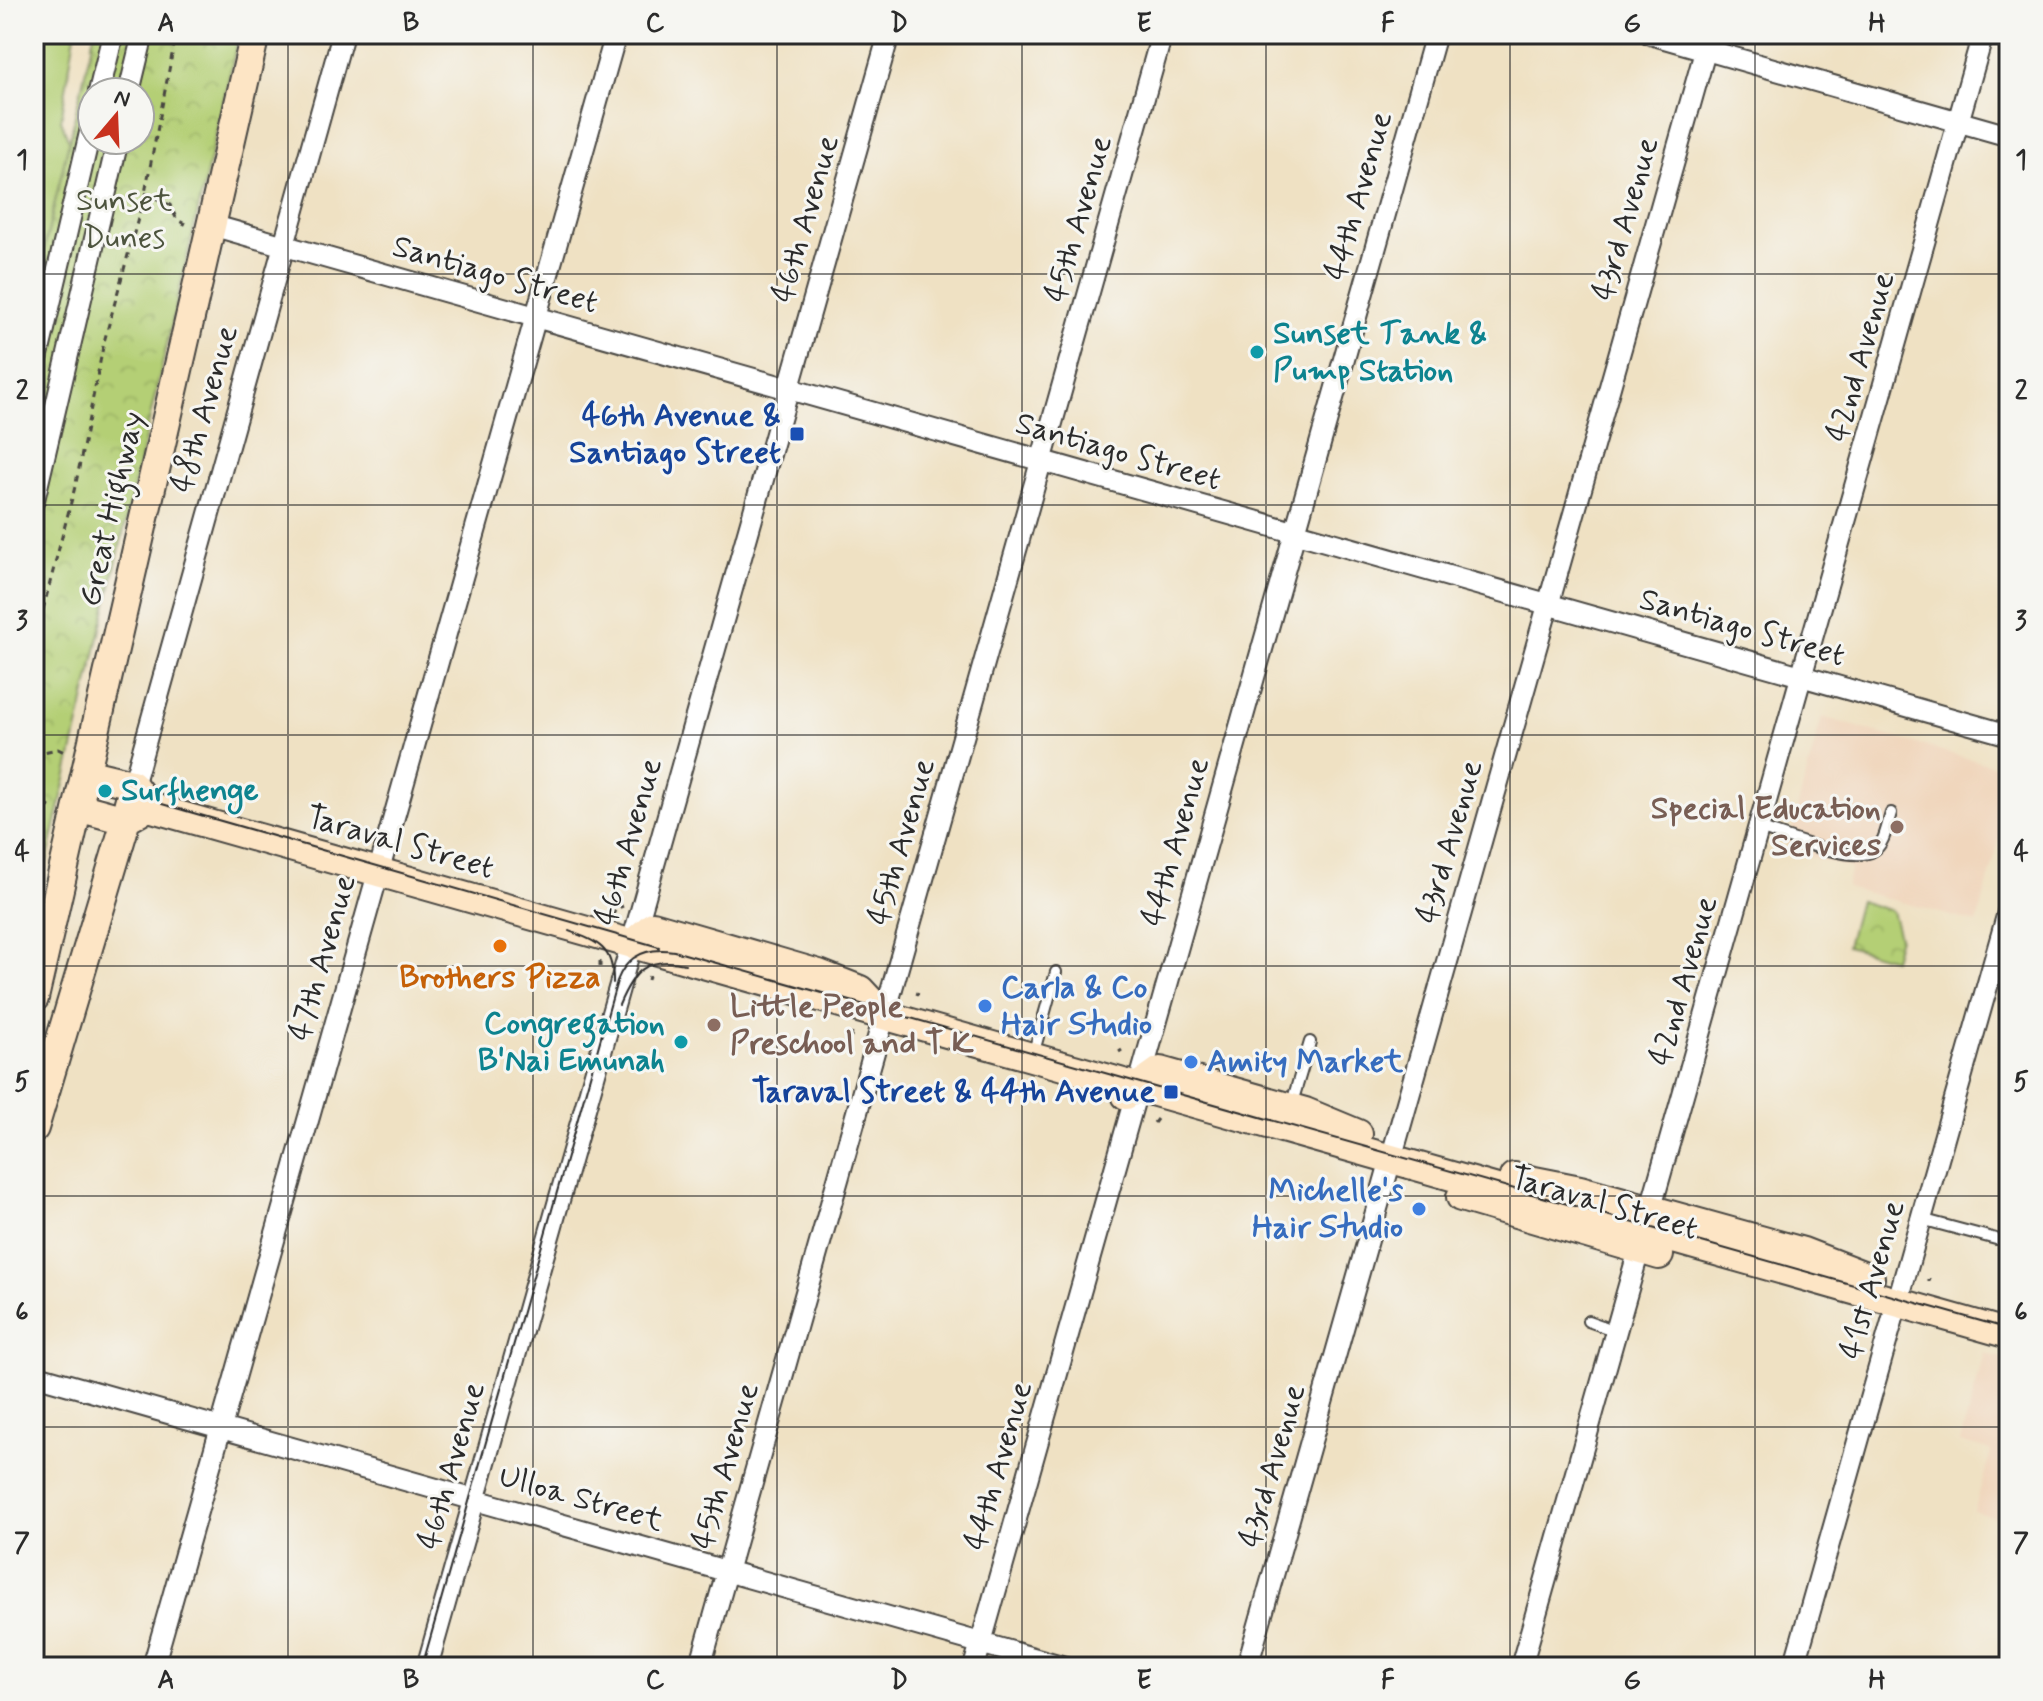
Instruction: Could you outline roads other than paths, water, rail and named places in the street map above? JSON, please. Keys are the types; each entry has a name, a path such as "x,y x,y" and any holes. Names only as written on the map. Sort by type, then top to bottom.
{"street":[{"path":"103,76 113,34"},
{"path":"133,76 143,34"},
{"name":"Great Highway","path":"34,998 68,809 201,226 255,34"},
{"name":"48th Avenue","path":"134,803 343,34"},
{"name":"47th Avenue","path":"153,1667 616,34"},
{"name":"46th Avenue","path":"427,1667 889,34"},
{"name":"45th Avenue","path":"700,1667 1162,34"},
{"name":"44th Avenue","path":"974,1667 1436,34"},
{"path":"1650,34 1708,42 2009,136"},
{"name":"42nd Avenue","path":"1521,1667 1983,34"},
{"name":"43rd Avenue","path":"1247,1667 1708,42"},
{"path":"34,372 85,156"},
{"path":"34,500 114,156"},
{"name":"Santiago Street","path":"201,226 536,317 2009,735"},
{"name":"Taraval Street","path":"78,764 134,803 1032,1058 1485,1186 1507,1176 1580,1190 1645,1230 1728,1274 1792,1284 1809,1278 2009,1334"},
{"path":"34,1128 134,803"},
{"name":"Taraval Street","path":"68,809 134,803"},
{"name":"41st Avenue","path":"1794,1667 2009,909"},
{"name":"Taraval Street","path":"884,1016 909,1037 978,1063 1115,1101 1160,1071 1291,1108 1378,1142 1403,1176 1485,1206 1803,1252 1884,1284 1909,1320 2009,1354"},
{"name":"Ulloa Street","path":"34,1375 1065,1667"}],"lane":[{"path":"1759,828 1852,856 1871,853 1881,843 1891,813"},
{"path":"1032,1058 1056,972"},
{"path":"1291,1108 1310,1042"},
{"path":"1921,1219 1996,1239"},
{"path":"1588,1321 1616,1331"}],"tram line":[{"path":"162,804 659,947"},
{"path":"569,931 602,948 611,962 613,983"},
{"path":"422,1667 617,981 633,959 656,950 674,951 2009,1329"},
{"path":"619,1005 630,984 643,969 660,962 685,964"}],"place":[{"name":"Sunset Tank & Pump Station","path":"1257,352"},
{"name":"46th Avenue & Santiago Street","path":"797,434"},
{"name":"Surfhenge","path":"105,791"},
{"name":"Special Education Services","path":"1897,827"},
{"name":"Brothers Pizza","path":"500,946"},
{"name":"Carla & Co Hair Studio","path":"985,1006"},
{"name":"Little People Preschool and T K","path":"714,1025"},
{"name":"Congregation B'Nai Emunah","path":"681,1042"},
{"name":"Amity Market","path":"1191,1062"},
{"name":"Taraval Street & 44th Avenue","path":"1171,1092"},
{"name":"Michelle's Hair Studio","path":"1419,1209"}],"park label":[{"name":"Sunset Dunes","path":"124,220"}]}
